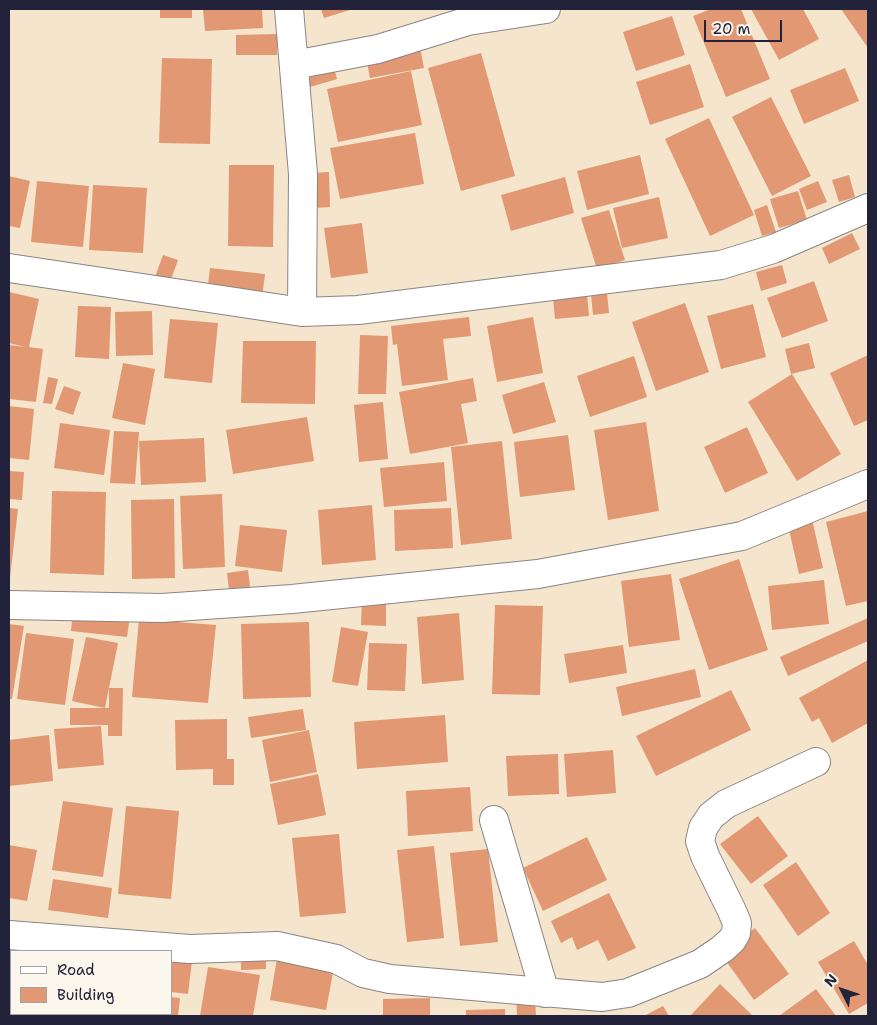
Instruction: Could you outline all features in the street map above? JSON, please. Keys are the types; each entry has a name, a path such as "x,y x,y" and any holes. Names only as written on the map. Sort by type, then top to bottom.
{"street":[{"path":"289,9 303,174 302,312"},
{"path":"294,65 378,49 468,21 546,9"},
{"path":"9,268 302,312 358,310 720,265 773,249 868,208"},
{"path":"9,605 162,608 292,600 538,574 742,536 868,484"},
{"path":"9,935 190,948 277,946 336,960 364,973 390,979 497,987 602,998 628,993 700,964 722,950 736,933 736,923 704,856 700,841 703,828 711,816 726,804 816,762"},
{"path":"494,820 545,993"}],"building":[{"path":"160,9 192,9 192,18 160,18"},
{"path":"203,9 262,9 263,28 205,31"},
{"path":"321,9 353,9 324,18"},
{"path":"711,9 741,9 770,79 726,97 693,16"},
{"path":"751,9 803,9 819,39 779,60"},
{"path":"841,9 868,9 868,48"},
{"path":"672,16 685,55 636,71 623,32"},
{"path":"277,34 277,55 236,55 236,35"},
{"path":"420,47 424,68 370,78 366,57"},
{"path":"481,53 515,176 461,191 428,68"},
{"path":"162,58 212,59 210,144 159,143"},
{"path":"333,64 337,79 310,87 307,72"},
{"path":"690,64 704,107 650,125 636,82"},
{"path":"845,68 859,101 804,124 790,90"},
{"path":"411,71 422,125 338,142 327,89"},
{"path":"771,97 811,176 772,196 732,117"},
{"path":"709,118 754,215 710,236 665,139"},
{"path":"415,133 424,184 340,199 330,148"},
{"path":"640,155 649,194 587,210 577,171"},
{"path":"229,165 274,165 273,247 228,246"},
{"path":"329,172 330,207 315,208 313,173"},
{"path":"849,175 855,197 839,202 832,180"},
{"path":"9,176 30,181 20,228 9,226"},
{"path":"565,177 574,213 511,231 501,195"},
{"path":"37,181 89,186 83,247 31,242"},
{"path":"818,181 827,202 807,210 799,189"},
{"path":"93,185 147,188 143,253 89,250"},
{"path":"798,191 807,220 779,228 770,199"},
{"path":"659,197 668,238 622,248 613,208"},
{"path":"767,205 776,232 762,236 754,210"},
{"path":"609,210 625,260 597,269 581,218"},
{"path":"362,223 368,273 331,278 324,228"},
{"path":"852,233 860,249 829,264 822,248"},
{"path":"163,255 178,260 170,282 155,277"},
{"path":"782,265 787,283 761,291 756,272"},
{"path":"210,268 265,274 262,298 207,292"},
{"path":"814,281 828,321 782,338 767,298"},
{"path":"9,292 39,299 29,347 43,349 36,402 9,399 9,345 25,347 9,343"},
{"path":"607,293 609,313 593,315 591,294"},
{"path":"587,294 589,316 555,319 553,298"},
{"path":"685,303 709,372 656,391 632,322"},
{"path":"753,304 766,357 721,369 707,316"},
{"path":"78,306 111,307 109,359 75,357"},
{"path":"152,311 153,355 116,356 115,312"},
{"path":"469,317 471,336 443,339 448,380 402,386 397,344 393,345 391,326"},
{"path":"533,317 543,373 497,382 487,326"},
{"path":"170,319 218,323 212,383 164,378"},
{"path":"360,335 388,336 386,394 358,394"},
{"path":"243,341 316,341 315,404 241,403"},
{"path":"809,343 815,368 791,374 785,349"},
{"path":"868,355 868,420 854,426 830,373"},
{"path":"634,356 647,397 590,417 577,376"},
{"path":"123,363 155,369 145,425 112,418"},
{"path":"792,374 841,454 797,481 748,402"},
{"path":"48,377 58,379 52,404 43,403"},
{"path":"473,378 477,401 461,404 468,443 410,454 399,392"},
{"path":"544,382 556,422 513,434 502,395"},
{"path":"64,386 81,392 73,415 55,409"},
{"path":"383,402 388,459 359,462 354,405"},
{"path":"9,406 34,409 29,460 9,458"},
{"path":"307,417 314,461 233,474 226,430"},
{"path":"646,422 659,511 608,520 594,430"},
{"path":"60,423 110,430 104,475 54,468"},
{"path":"747,427 768,473 725,493 704,447"},
{"path":"114,431 139,432 135,484 110,483"},
{"path":"568,435 575,490 520,497 514,442"},
{"path":"204,438 206,482 141,485 139,441"},
{"path":"502,441 512,539 461,545 451,447"},
{"path":"444,462 447,501 384,507 380,468"},
{"path":"9,471 24,472 22,500 9,499"},
{"path":"52,491 106,492 104,575 50,573"},
{"path":"222,494 225,567 183,569 180,496"},
{"path":"174,499 175,578 132,579 131,500"},
{"path":"372,505 376,560 322,565 318,510"},
{"path":"9,508 18,509 10,578 9,578"},
{"path":"451,508 453,548 395,551 394,510"},
{"path":"868,511 868,601 846,606 826,522"},
{"path":"812,519 823,568 799,574 788,525"},
{"path":"240,525 287,530 282,572 235,566"},
{"path":"739,559 768,650 709,670 679,579"},
{"path":"248,570 250,587 229,590 227,573"},
{"path":"671,574 680,640 629,647 621,581"},
{"path":"824,580 829,624 772,630 768,586"},
{"path":"362,599 386,599 386,626 361,625"},
{"path":"495,605 543,606 540,695 492,694"},
{"path":"73,610 130,616 127,637 71,631"},
{"path":"459,613 464,680 422,684 417,617"},
{"path":"868,618 868,641 788,676 780,657"},
{"path":"139,619 216,625 208,703 132,697"},
{"path":"309,622 311,697 243,699 241,624"},
{"path":"9,624 24,626 12,699 9,699"},
{"path":"341,627 368,632 358,686 332,682"},
{"path":"26,633 74,639 65,705 17,699"},
{"path":"86,637 118,643 105,708 72,701"},
{"path":"369,643 407,644 405,691 367,690"},
{"path":"623,645 627,673 569,683 564,654"},
{"path":"868,660 868,723 832,743 819,718 812,722 799,698"},
{"path":"695,669 701,697 622,716 616,687"},
{"path":"109,688 123,688 122,736 108,736 108,725 70,725 70,708 109,708"},
{"path":"731,690 751,730 656,776 636,736"},
{"path":"303,709 306,730 251,738 248,717"},
{"path":"445,715 448,762 357,769 354,722"},
{"path":"227,719 227,759 234,759 234,785 213,785 213,769 176,770 175,720"},
{"path":"101,726 104,765 58,769 54,729"},
{"path":"309,730 317,772 270,782 262,740"},
{"path":"49,735 53,781 9,786 9,740"},
{"path":"613,750 616,793 567,797 564,754"},
{"path":"558,754 559,794 508,796 506,756"},
{"path":"318,774 326,815 278,825 270,784"},
{"path":"470,787 473,831 408,836 406,791"},
{"path":"63,801 113,808 103,877 52,870"},
{"path":"126,806 179,811 171,899 118,894"},
{"path":"758,816 788,856 751,884 720,844"},
{"path":"339,834 346,913 300,917 292,838"},
{"path":"587,837 607,880 543,911 523,868"},
{"path":"9,845 37,850 27,901 9,898"},
{"path":"434,846 444,938 407,942 397,850"},
{"path":"488,849 498,942 460,946 450,853"},
{"path":"796,862 830,913 798,936 763,885"},
{"path":"53,879 112,888 108,918 48,910"},
{"path":"609,893 636,948 608,961 598,940 577,950 572,937 561,943 551,921"},
{"path":"755,928 789,974 754,1000 721,954"},
{"path":"854,941 868,965 868,1003 849,1014 818,962"},
{"path":"278,953 335,962 326,1010 270,1000"},
{"path":"241,955 266,955 266,969 241,970"},
{"path":"172,959 192,961 188,994 172,992"},
{"path":"9,963 10,1015 33,1016 9,1016"},
{"path":"208,967 260,975 253,1016 200,1016"},
{"path":"720,984 753,1016 690,1016"},
{"path":"816,989 836,1016 779,1016"},
{"path":"535,996 536,1016 517,1016 516,997"},
{"path":"172,997 180,998 178,1016 85,1016 172,1015"},
{"path":"430,998 430,1016 383,1016 383,999"},
{"path":"663,1006 669,1016 644,1016"},
{"path":"505,1009 505,1016 466,1016 466,1010"}]}
